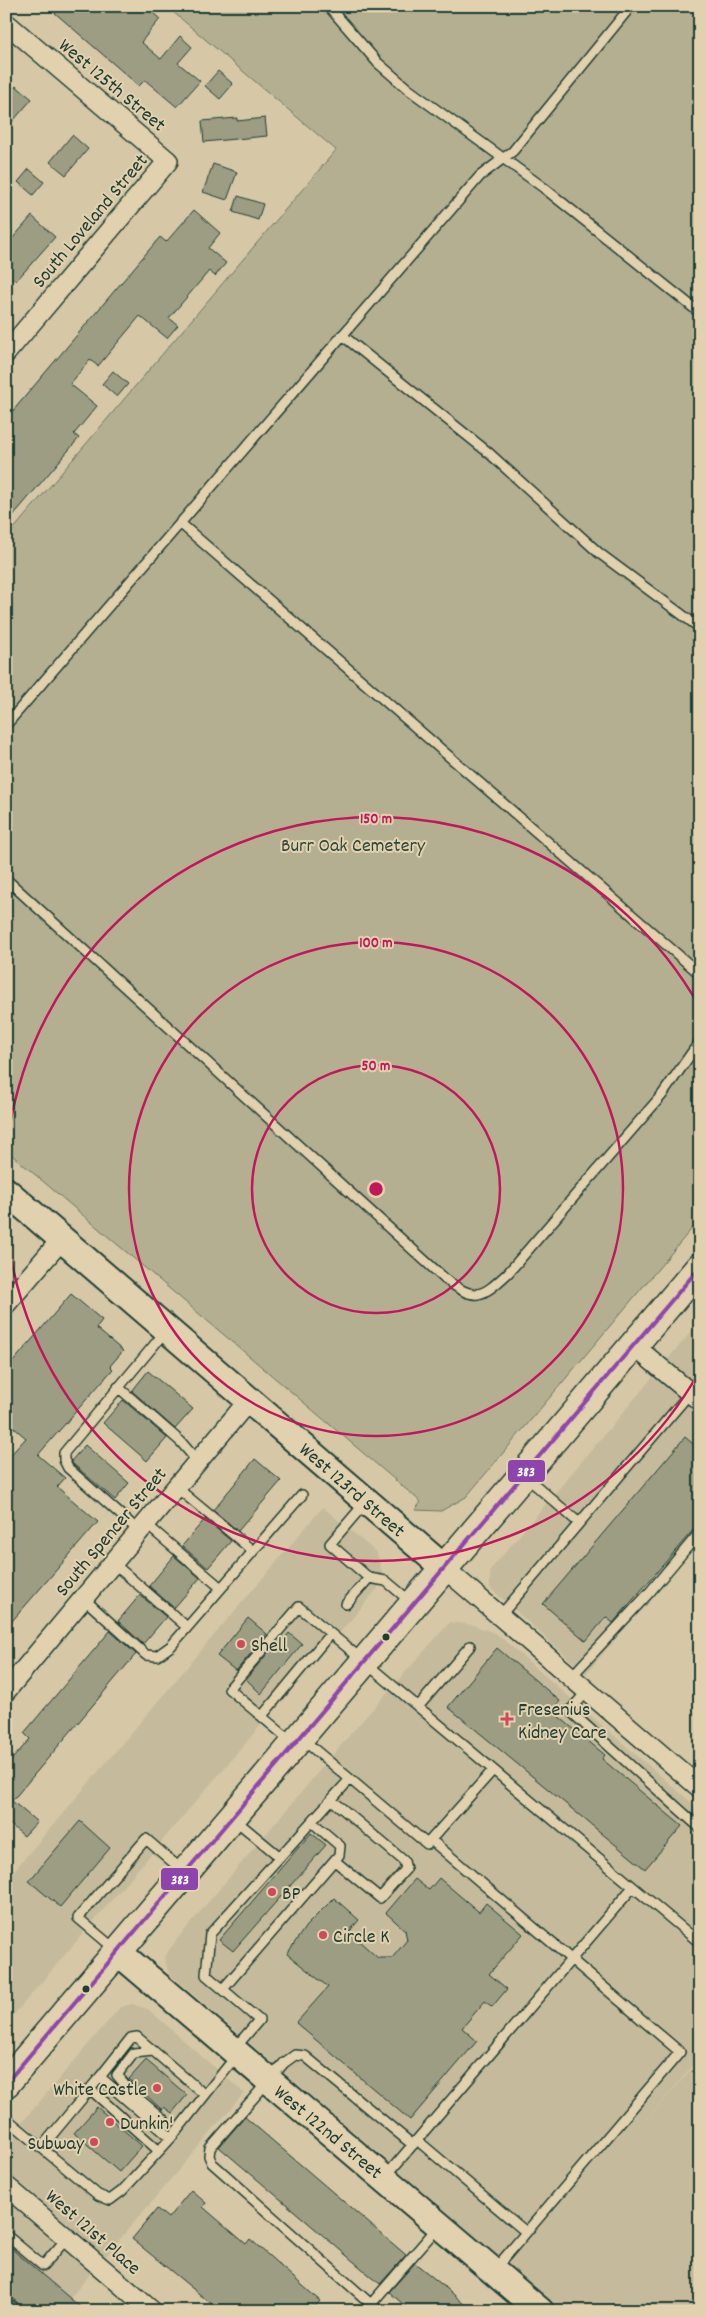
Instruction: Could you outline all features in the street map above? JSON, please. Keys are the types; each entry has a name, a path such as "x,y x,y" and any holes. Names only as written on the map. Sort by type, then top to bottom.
{"main road":[{"path":"11,2069 118,1952 443,1567 700,1267"}],"street":[{"name":"West 125th Street","path":"6,23 168,161"},
{"name":"South Loveland Street","path":"6,353 168,161"},
{"name":"West 123rd Street","path":"6,1191 700,1788"},
{"path":"6,1304 62,1239"},
{"path":"633,1345 695,1397"},
{"name":"South Spencer Street","path":"6,1691 249,1400"},
{"name":"West 122nd Street","path":"118,1952 540,2311"},
{"name":"West 121st Place","path":"6,2186 152,2311"}],"lane":[{"path":"6,725 480,176 504,159 630,6"},
{"path":"330,7 378,62 408,89 504,159 700,313"},
{"path":"342,335 489,453 599,553 700,628"},
{"path":"180,523 700,974"},
{"path":"6,879 445,1279 460,1290 471,1295 485,1293 508,1273 662,1095 700,1041"},
{"path":"167,1329 69,1445 64,1453 64,1460 68,1468 221,1588"},
{"path":"118,1387 181,1442 198,1462"},
{"path":"500,1616 579,1523 695,1397"},
{"path":"523,1474 579,1523"},
{"path":"176,1487 253,1551"},
{"path":"83,1598 146,1654 158,1656 171,1646 302,1495"},
{"path":"367,1501 330,1544 369,1578 386,1581 413,1604"},
{"path":"571,1677 649,1593 700,1532"},
{"path":"113,1563 187,1627"},
{"path":"346,1604 369,1578"},
{"path":"493,1770 427,1844 350,1779 262,1716 229,1689 299,1607 700,1943"},
{"path":"262,1716 330,1634"},
{"path":"418,1707 470,1646"},
{"path":"587,1690 570,1711 700,1828"},
{"path":"6,2118 98,2195 110,2200 122,2191 159,2151 168,2135 205,2095 259,2020 206,1975 210,1934 350,1779"},
{"path":"332,1800 404,1861 406,1869 380,1898 335,1860"},
{"path":"232,1818 280,1857"},
{"path":"223,1989 339,1856 340,1846 312,1822"},
{"path":"118,1952 78,1918 146,1839 185,1873"},
{"path":"431,1840 680,2052 493,2271"},
{"path":"384,2178 633,1887"},
{"path":"41,2148 131,2038 140,2039 205,2095"},
{"path":"153,2051 134,2052 117,2075 132,2093 164,2120 168,2135"},
{"path":"379,2311 212,2163 209,2156 210,2148 268,2080 284,2063 295,2056 305,2056 526,2232"},
{"path":"100,2077 168,2135"},
{"path":"90,2089 159,2151"},
{"path":"371,2304 439,2225"},
{"path":"6,2235 43,2266 67,2238"}],"shaded area":[{"path":"700,1321 700,1539 586,1674 490,1588 490,1570"},
{"path":"323,1507 377,1553 383,1576 378,1588 6,2024 6,1880"},
{"path":"450,1622 473,1625 497,1634 700,1810 700,2057 648,2118 700,2059 700,2311 562,2311 169,1974 164,1957 177,1939 352,1732"},
{"path":"132,2004 148,2009 244,2093 59,2311 6,2311 6,2141 120,2007"}],"green space":[{"name":"Burr Oak Cemetery","path":"166,6 700,6 700,1219 466,1497 441,1511 415,1510 421,1502 6,1150 6,538 336,150"}],"building":[{"path":"47,6 145,6 160,19 141,42 161,59 180,36 192,47 178,63 200,81 177,107 145,80 139,86"},
{"path":"218,71 233,84 220,99 205,86"},
{"path":"16,86 32,99 6,129 6,97"},
{"path":"237,118 237,121 265,118 267,136 204,142 202,121"},
{"path":"72,135 88,149 66,175 50,162"},
{"path":"213,164 237,172 227,200 203,192"},
{"path":"29,169 44,182 33,195 18,182"},
{"path":"238,196 263,204 258,220 233,212"},
{"path":"194,210 220,233 208,248 226,263 215,276 209,271 169,318 178,325 167,338 140,316 98,366 90,360 70,384 97,406 74,434 79,438 6,524 6,419 160,237 166,242"},
{"path":"32,216 55,237 16,281 6,273 6,246"},
{"path":"113,371 128,384 117,397 102,384"},
{"path":"71,1294 102,1320 96,1328 123,1351 110,1366 113,1369 38,1455 65,1478 57,1487 98,1522 6,1628 6,1460 26,1438 6,1421 6,1370"},
{"path":"148,1371 193,1409 175,1429 132,1391"},
{"path":"123,1400 167,1438 147,1461 103,1423"},
{"path":"685,1437 700,1450 700,1522 613,1623 606,1617 586,1641 543,1604"},
{"path":"85,1445 129,1483 115,1500 71,1461"},
{"path":"255,1459 281,1481 238,1531 213,1510"},
{"path":"205,1519 231,1541 208,1568 182,1546"},
{"path":"174,1556 200,1578 174,1608 149,1586"},
{"path":"140,1595 166,1617 143,1644 118,1621"},
{"name":"Shell","path":"248,1618 267,1634 236,1671 217,1656"},
{"path":"110,1631 136,1654 12,1801 37,1822 24,1836 6,1821 6,1766 30,1739 24,1733"},
{"name":"Shell","path":"289,1633 302,1644 261,1694 246,1679 277,1642 280,1644"},
{"path":"497,1648 560,1701 552,1711 605,1755 602,1759 682,1826 645,1869 448,1707"},
{"path":"80,1821 110,1848 60,1907 29,1881"},
{"name":"BP","path":"311,1833 326,1845 233,1951 219,1940"},
{"path":"439,1878 479,1912 486,1903 523,1934 489,1974 507,1989 492,2007 485,2001 462,2028 477,2041 410,2120 296,2023 328,1987 287,1954 306,1926 334,1898 359,1920 349,1932 378,1958 392,1958 407,1940 405,1930 386,1913 415,1879 429,1890"},
{"name":"White Castle","path":"146,2060 187,2095 172,2113 164,2107 162,2110 129,2079"},
{"path":"97,2107 142,2146 119,2172 74,2133"},
{"path":"245,2117 406,2255 380,2284 219,2147"},
{"path":"191,2190 206,2203 203,2207 246,2244 250,2239 320,2301 311,2311 220,2311 132,2239 157,2209 168,2218"},
{"path":"6,2244 85,2311 24,2311 17,2302 6,2295"},
{"path":"415,2263 471,2311 411,2311 389,2292"}],"transit line":[{"name":"383","path":"6,2083 700,1267"}],"place":[{"name":"Shell","path":"241,1644"},
{"name":"Fresenius Kidney Care","path":"507,1719"},
{"name":"BP","path":"272,1892"},
{"name":"Circle K","path":"323,1935"},
{"name":"White Castle","path":"157,2088"},
{"name":"Dunkin'","path":"110,2122"},
{"name":"Subway","path":"94,2142"}]}
